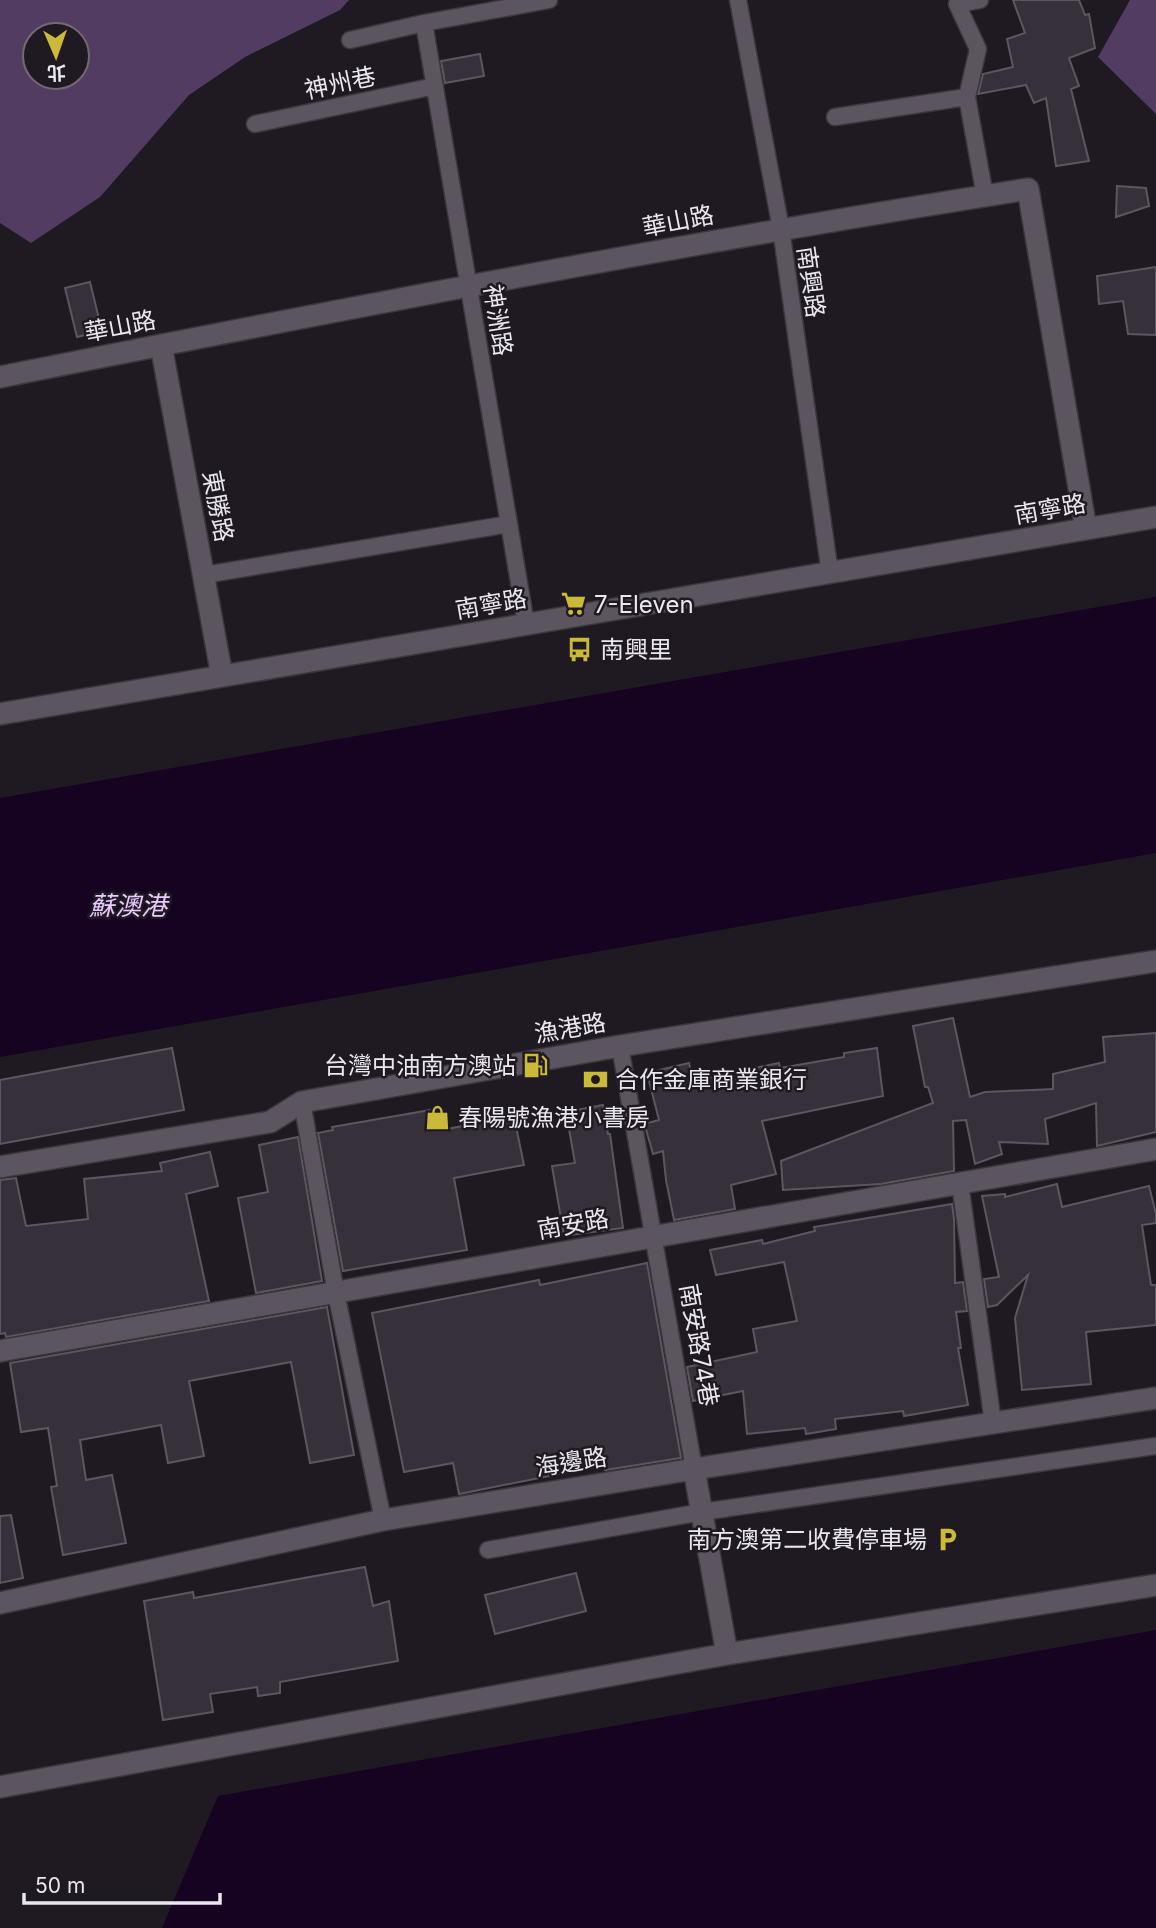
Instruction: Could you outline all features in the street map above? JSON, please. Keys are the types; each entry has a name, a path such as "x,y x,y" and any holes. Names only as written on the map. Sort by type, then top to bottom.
{"street":[{"name":"華山路","path":"0,377 781,229 1028,189 1086,529"},
{"name":"東勝路","path":"161,345 222,676"},
{"name":"南寧路","path":"0,714 1156,517"},
{"name":"漁港路","path":"0,1167 270,1122 302,1102 620,1046 1156,961"},
{"name":"南安路","path":"0,1351 1156,1149"},
{"name":"海邊路","path":"0,1603 383,1520 1156,1398"},
{"name":"南安路74巷","path":"694,1469 727,1654"},
{"path":"0,1787 727,1654 1156,1585"}],"lane":[{"path":"350,40 549,0"},
{"name":"南興路","path":"738,0 781,229 830,573"},
{"path":"980,0 957,4 978,49 967,97 985,196"},
{"name":"神洲路","path":"424,23 526,624"},
{"name":"神州巷","path":"255,124 435,86"},
{"path":"835,117 967,97"},
{"path":"204,575 509,524"},
{"name":"南安路74巷","path":"620,1046 694,1469"},
{"path":"302,1102 336,1293 383,1520"},
{"path":"960,1184 993,1423"},
{"path":"488,1549 702,1513 1156,1446"}],"shaded area":[{"path":"0,0 349,0 340,10 245,57 189,95 100,197 31,243 0,223"},
{"path":"1130,0 1156,0 1156,114 1098,57"}],"water":[{"name":"蘇澳港","path":"1156,597 1156,853 0,1057 0,798"},
{"path":"1156,1630 1156,1928 162,1928 218,1796"}],"building":[{"path":"1013,0 1079,0 1085,15 1089,14 1095,48 1069,58 1079,86 1071,89 1089,161 1056,166 1046,98 1034,103 1026,85 978,94 983,74 1013,67 1007,39 1025,33"},
{"path":"480,54 484,76 445,83 441,61"},
{"path":"1117,186 1146,188 1149,206 1116,217"},
{"path":"1156,267 1156,335 1128,334 1123,301 1099,304 1097,276"},
{"path":"90,282 102,331 77,337 65,288"},
{"path":"953,1018 970,1097 985,1092 1053,1089 1053,1074 1105,1062 1103,1037 1156,1033 1156,1132 1097,1146 1096,1103 1045,1119 1048,1144 999,1142 1002,1154 975,1164 966,1120 953,1121 954,1171 881,1184 783,1190 781,1161 933,1103 928,1087 925,1087 913,1026"},
{"path":"172,1048 184,1110 0,1144 0,1080"},
{"path":"877,1048 883,1096 762,1121 776,1174 731,1185 735,1209 674,1220 663,1151 653,1154 644,1124 659,1120 647,1073 689,1063 693,1081 779,1063 780,1068 844,1057 844,1053"},
{"path":"603,1105 610,1134 623,1228 564,1236 552,1166 575,1163 566,1112"},
{"path":"442,1108 446,1129 514,1117 524,1165 454,1178 467,1250 343,1271 318,1133 333,1130 332,1127"},
{"path":"298,1137 322,1281 256,1293 238,1198 268,1192 259,1145"},
{"path":"210,1152 218,1186 186,1194 209,1301 6,1337 5,1333 0,1334 0,1180 16,1178 26,1226 88,1219 84,1179 162,1171 160,1163"},
{"path":"1057,1184 1062,1207 1149,1186 1156,1223 1142,1225 1151,1285 1156,1285 1156,1325 1086,1332 1091,1384 1022,1390 1015,1318 1028,1275 997,1305 988,1307 984,1279 999,1277 982,1196 1005,1194 1005,1197"},
{"path":"952,1204 955,1283 963,1282 967,1311 956,1312 961,1348 958,1348 968,1405 904,1416 903,1411 835,1419 836,1429 806,1434 805,1428 747,1434 743,1391 693,1401 687,1367 757,1352 753,1329 797,1321 784,1262 716,1275 710,1250 762,1240 763,1244 815,1231 814,1227"},
{"path":"647,1263 681,1458 605,1470 604,1465 459,1494 453,1463 404,1472 372,1313 539,1280 540,1285"},
{"path":"327,1307 354,1455 310,1463 291,1362 189,1381 204,1456 168,1463 161,1425 80,1440 86,1480 112,1475 126,1543 63,1555 51,1487 57,1486 48,1428 21,1432 10,1363"},
{"path":"11,1515 23,1578 0,1583 0,1516"},
{"path":"365,1567 373,1606 389,1601 398,1661 280,1682 280,1693 258,1696 257,1687 210,1694 213,1712 163,1720 144,1601 193,1592 194,1598"},
{"path":"576,1573 586,1611 495,1634 485,1595"}],"place":[{"name":"7-Eleven","path":"574,604"},
{"name":"南興里","path":"580,649"},
{"name":"台灣中油南方澳站","path":"536,1065"},
{"name":"合作金庫商業銀行","path":"595,1079"},
{"name":"春陽號漁港小書房","path":"438,1117"},
{"name":"南方澳第二收費停車場","path":"947,1539"}]}
